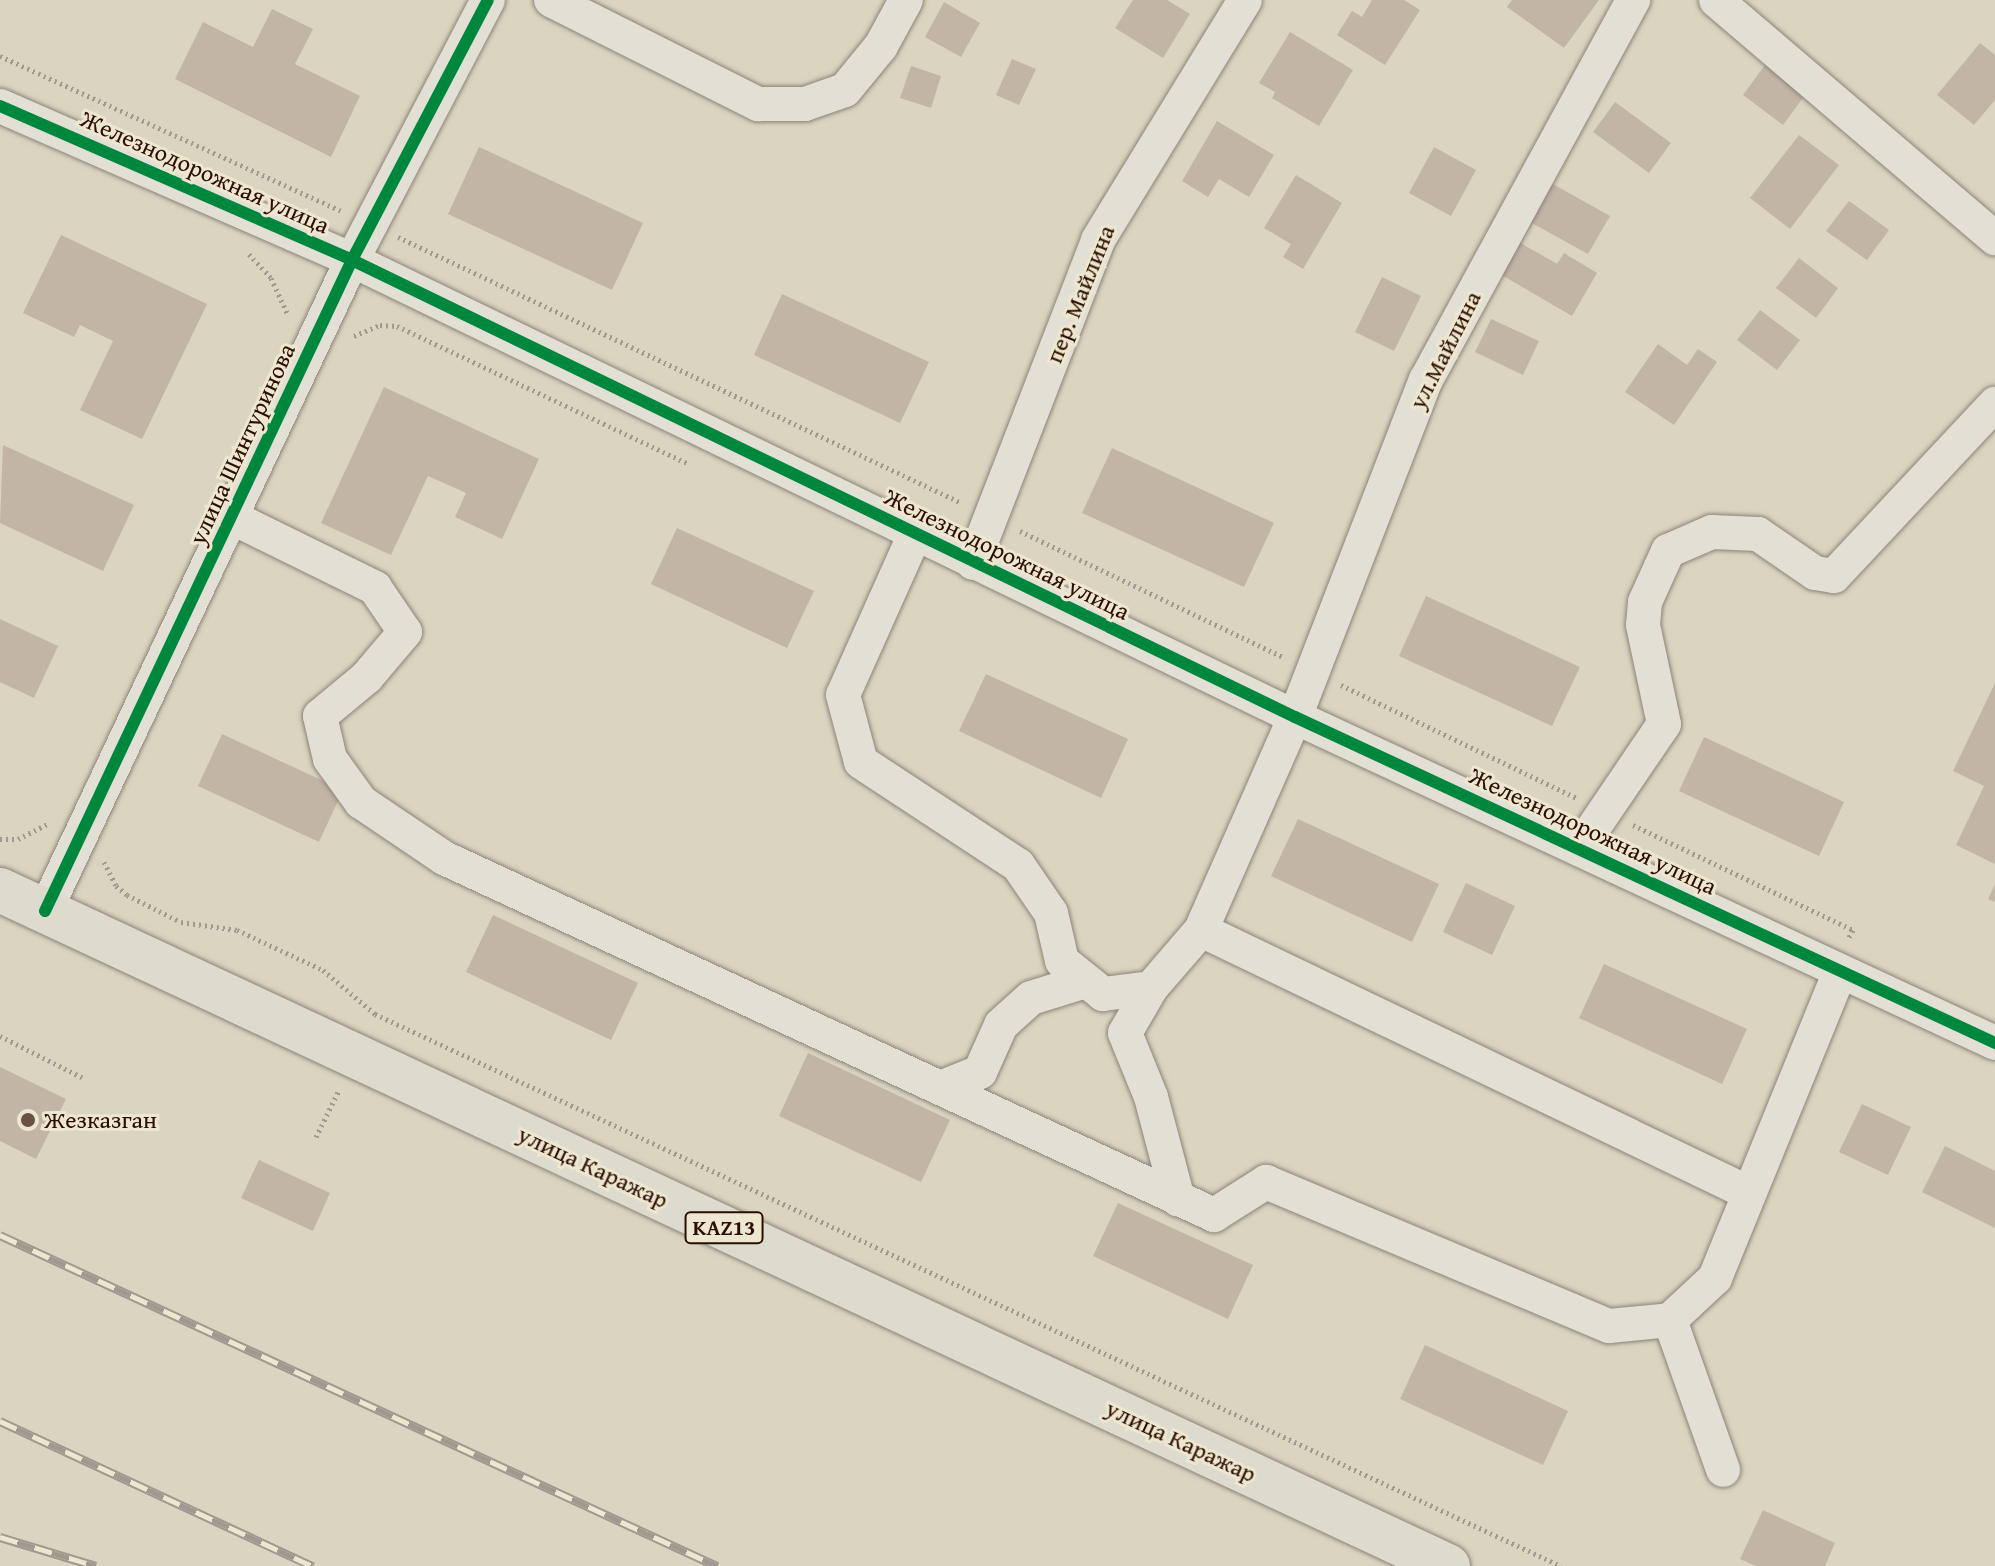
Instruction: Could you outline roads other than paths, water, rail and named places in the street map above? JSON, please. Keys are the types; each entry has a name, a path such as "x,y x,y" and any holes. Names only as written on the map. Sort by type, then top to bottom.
{"main road":[{"name":"улица Каражар","path":"0,890 1448,1566"}],"street":[{"name":"улица Шинтуринова","path":"45,911 352,260 488,0"},
{"path":"551,0 758,104 805,104 845,90 881,46 906,0"},
{"name":"пер. Майлина","path":"973,563 1098,240 1245,0"},
{"name":"ул.Майлина","path":"1178,1199 1151,1097 1125,1033 1151,988 1201,930 1295,717 1426,380 1633,0"},
{"path":"1716,0 1995,238"},
{"name":"Железнодорожная улица","path":"0,106 352,260 1295,717 1995,1043"},
{"path":"1579,849 1664,724 1643,625 1645,602 1668,551 1712,532 1758,534 1815,573 1834,576 1995,404"},
{"path":"231,517 375,588 405,632 367,677 320,716 330,759 361,802 444,858 1214,1215 1266,1182 1609,1326 1670,1320 1715,1278 1840,971"},
{"path":"915,534 843,695 861,762 1018,865 1051,913 1062,961 1086,981 1103,994 1151,988"},
{"path":"1201,930 1749,1193"},
{"path":"940,1088 980,1072 1001,1025 1031,998 1086,981"},
{"path":"1670,1320 1723,1470"}],"railway":[{"path":"0,1235 717,1566"},
{"path":"0,1421 313,1566"},
{"path":"0,1537 96,1566"}],"place":[{"name":"Жезказган","path":"28,1120"}]}
